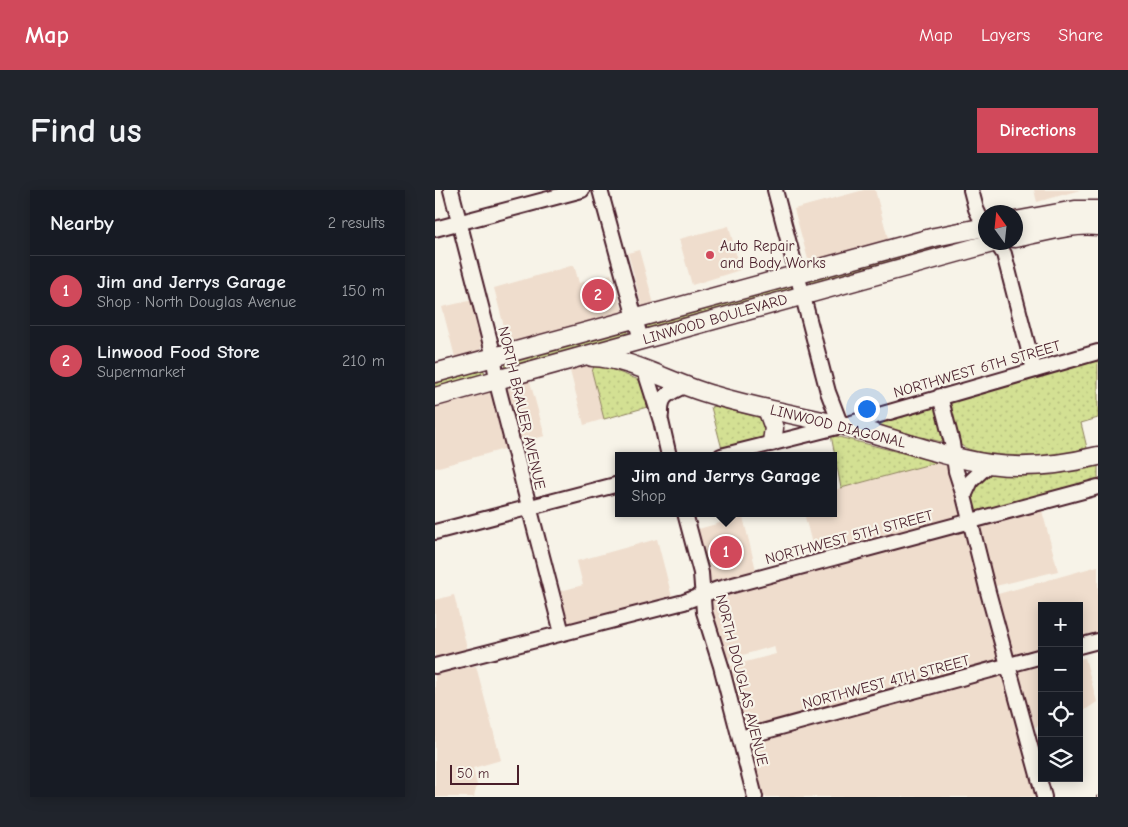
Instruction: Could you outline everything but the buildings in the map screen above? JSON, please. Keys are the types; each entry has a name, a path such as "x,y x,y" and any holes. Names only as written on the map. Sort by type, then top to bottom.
{"main road":[{"path":"1075,210 1098,197"},
{"path":"1023,220 1075,210 1098,210"},
{"path":"1023,236 1067,227 1082,225 1098,226"},
{"name":"LINWOOD BOULEVARD","path":"435,374 935,237 978,228"},
{"name":"LINWOOD BOULEVARD","path":"435,397 978,247"},
{"name":"LINWOOD DIAGONAL","path":"582,356 613,358 683,386 719,397 989,464 1042,466 1070,463 1098,456"},
{"path":"767,409 774,428 773,442"}],"street":[{"name":"NORTH BRAUER AVENUE","path":"451,190 497,380 563,633"},
{"path":"435,229 582,190"},
{"path":"600,190 641,340"},
{"path":"775,190 828,392 841,426"},
{"path":"971,190 978,214"},
{"path":"1001,250 1004,254 1034,370"},
{"name":"NORTHWEST 6TH STREET","path":"736,452 841,426 1098,352"},
{"path":"645,371 661,420 668,452"},
{"path":"661,420 663,398 683,386"},
{"path":"940,396 958,480 971,521 1044,797"},
{"path":"964,496 971,481 989,464"},
{"path":"435,532 615,485"},
{"name":"NORTHWEST 5TH STREET","path":"435,666 684,602 719,589 1098,487"},
{"name":"NORTH DOUGLAS AVENUE","path":"686,517 701,573 704,612 721,666 755,797"},
{"path":"1083,645 1098,641"},
{"name":"NORTHWEST 4TH STREET","path":"739,738 1038,657"}],"shaded area":[{"path":"864,190 875,190 889,242 809,263 794,209"},
{"path":"1034,190 1080,190 1037,202"},
{"name":"Auto Repair and Body Works","path":"729,226 740,270 692,285 679,239"},
{"path":"639,250 654,304 642,307 628,253"},
{"path":"574,265 579,283 611,274 624,315 509,346 494,288"},
{"path":"473,300 484,341 478,355 456,361 442,307"},
{"path":"589,362 595,363 592,372 604,419 584,425 569,367"},
{"path":"529,378 545,436 517,443 506,391 509,385"},
{"path":"488,391 495,398 508,448 435,468 435,404"},
{"path":"938,462 945,465 951,471 963,512 961,530 967,532 979,530 981,524 1041,507 1058,571 983,589 1038,797 761,797 727,667 776,654 774,646 725,660 709,602 710,596 818,567 805,517 837,517 837,489"},
{"path":"719,517 743,517 757,574 711,585 708,581 695,530 720,523"},
{"path":"657,539 672,597 571,624 566,623 557,592 583,585 577,561"},
{"path":"1098,566 1098,633 1083,637 1083,602 1038,602 1038,650 1016,656 1012,655 996,597 998,594"},
{"path":"454,595 468,652 435,661 435,600"},
{"path":"1083,658 1085,658 1097,702 1083,711 1083,692"},
{"path":"476,666 501,760 473,768 477,785 474,797 435,797 435,673"},
{"path":"1038,667 1038,726 1031,728 1017,673"}],"green space":[{"path":"978,238 809,285 811,280 938,246"},
{"path":"791,286 795,289 647,331 645,329 647,325"},
{"path":"627,331 630,334 505,368 506,363"},
{"path":"1098,359 1098,418 1081,423 1087,448 1051,455 1023,456 975,451 964,447 958,442 948,401"},
{"path":"595,363 639,380 643,384 651,406 604,419 592,372"},
{"path":"483,370 486,374 435,390 435,383"},
{"path":"936,404 946,443 869,424"},
{"path":"714,406 766,420 765,437 722,449 711,407"},
{"path":"831,435 938,462 841,488 837,467 837,452 834,452"},
{"path":"1098,466 1098,483 978,515 974,512 971,500 973,490 988,474 1052,475"}],"place":[{"name":"Auto Repair and Body Works","path":"710,255"},
{"name":"Linwood Food Store","path":"598,295"},
{"name":"Jim and Jerrys Garage","path":"726,552"}]}
